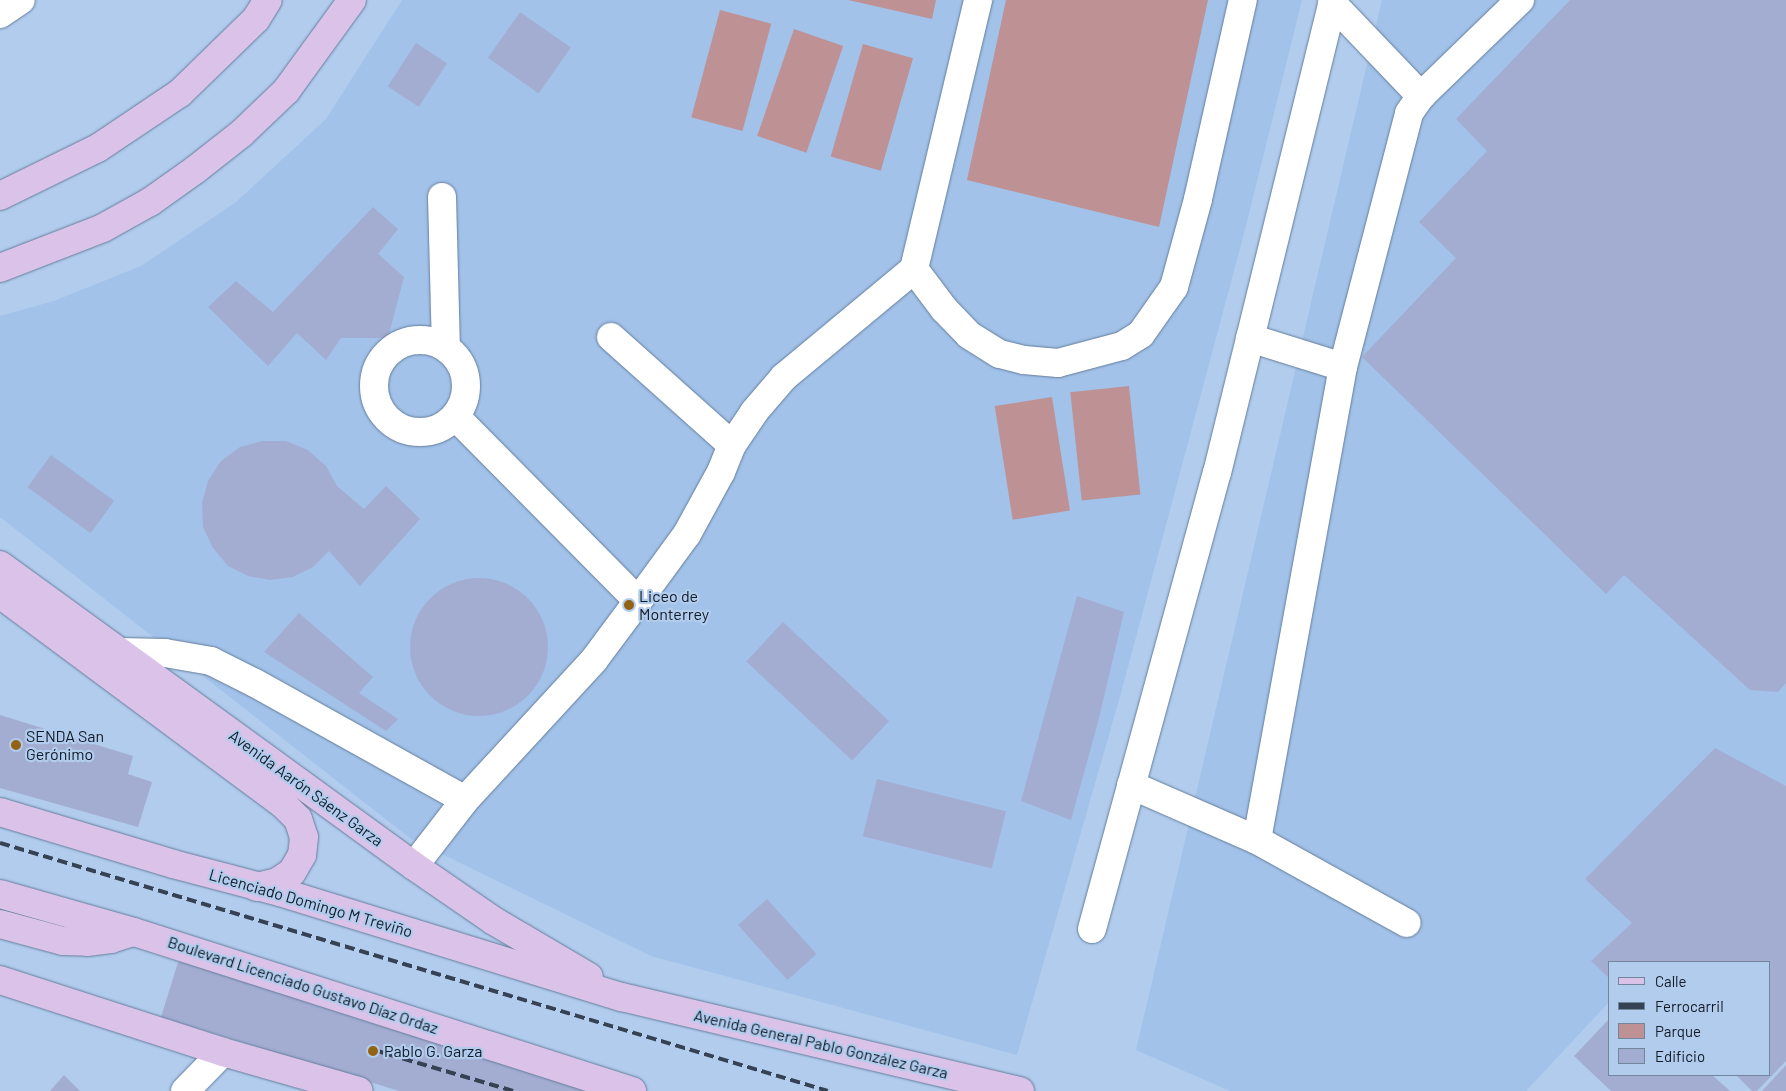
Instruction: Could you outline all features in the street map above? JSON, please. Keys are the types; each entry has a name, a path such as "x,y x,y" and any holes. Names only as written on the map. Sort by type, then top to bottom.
{"main road":[{"path":"0,196 98,148 180,93 256,19 268,0"},
{"path":"0,268 103,228 150,202 195,170 242,133 286,91 352,0"},
{"name":"Avenida Aarón Sáenz Garza","path":"0,565 414,866 494,921 622,997"},
{"name":"Avenida Aarón Sáenz Garza","path":"0,594 285,806 298,819 304,837 302,855 292,872 277,882 257,887"},
{"name":"Licenciado Domingo M Treviño","path":"0,812 622,997"},
{"name":"Boulevard Licenciado Gustavo Díaz Ordaz","path":"0,894 134,932 632,1091"},
{"path":"0,924 63,941 87,942 111,939 134,932"},
{"path":"0,980 224,1052 359,1091"},
{"name":"Avenida General Pablo González Garza","path":"622,997 1020,1091"}],"street":[{"path":"0,14 21,0"},
{"path":"414,866 465,800 594,660 687,534 721,472 732,445 754,412 784,378 914,268 978,0"},
{"path":"914,268 944,309 968,335 1000,354 1024,360 1058,363 1122,346 1141,334 1174,287 1198,199 1244,0"},
{"path":"1257,840 1343,367 1410,113 1421,96 1520,0"},
{"path":"1332,2 1421,96"},
{"path":"1092,929 1217,473 1332,2"},
{"path":"442,197 446,347"},
{"path":"611,336 732,445"},
{"path":"1250,338 1343,367"},
{"path":"416,339 431,341 446,347 461,365 466,388 463,403 455,416 436,428 414,432 400,428 388,419 378,407 374,393 374,378 378,364 387,352 400,343 416,339"},
{"path":"455,416 638,601"},
{"path":"119,652 165,653 211,661 255,683 465,800"},
{"path":"1131,785 1257,840 1407,923"},
{"path":"185,1091 224,1052"}],"shaded area":[{"name":"Liceo de Monterrey","path":"402,0 1302,0 1246,226 1121,693 1017,1055 651,956 411,839 0,517 0,316 54,301 141,266 236,202 326,119"},
{"path":"1382,0 1786,0 1786,813 1647,961 1608,961 1608,1003 1526,1091 1230,1091 1136,1050"}],"green space":[{"path":"848,0 936,0 932,19"},
{"path":"1006,0 1208,0 1159,227 967,180"},
{"path":"720,10 771,24 742,131 691,117"},
{"path":"794,29 843,46 806,153 757,136"},
{"path":"863,44 913,58 881,171 831,156"},
{"path":"1129,386 1140,494 1082,501 1070,392"},
{"path":"1052,397 1070,511 1013,520 995,406"}],"building":[{"path":"1570,0 1786,0 1786,683 1778,692 1750,690 1624,575 1606,594 1362,357 1456,258 1419,222 1487,151 1456,119"},
{"path":"520,12 571,48 539,93 488,58"},
{"path":"416,43 447,63 419,107 388,87"},
{"path":"373,207 398,229 378,254 404,277 388,338 341,338 326,360 297,333 268,366 208,307 236,281 273,312"},
{"path":"262,441 286,441 308,450 326,466 337,486 364,509 386,486 420,519 360,586 329,551 313,567 293,577 270,580 248,576 228,566 213,548 203,527 202,503 208,481 221,461 240,447"},
{"path":"51,455 114,501 91,533 27,487"},
{"path":"479,578 493,579 506,583 528,598 543,620 547,633 547,661 543,674 528,696 506,711 493,715 479,716 465,715 452,711 430,696 415,674 411,661 410,647 411,633 415,620 430,598 452,583 465,579"},
{"path":"1077,596 1124,612 1098,722 1071,820 1021,801"},
{"path":"299,613 373,677 359,693 398,719 386,731 264,652"},
{"path":"783,622 889,721 852,760 746,661"},
{"path":"0,715 133,756 128,774 152,782 138,827 0,788"},
{"path":"1715,748 1786,786 1786,1061 1757,1091 1752,1091 1737,1076 1771,1076 1771,961 1608,961 1608,977 1591,961 1632,923 1585,879"},
{"path":"877,779 1006,811 992,868 863,836"},
{"path":"767,899 817,954 788,980 738,925"},
{"name":"Pablo G. Garza","path":"179,959 584,1084 582,1091 399,1091 161,1017"},
{"path":"1608,1020 1608,1076 1713,1076 1730,1091 1611,1091 1574,1056"},
{"path":"1786,1065 1786,1091 1762,1091"},
{"path":"64,1075 80,1091 50,1091"}],"railway":[{"path":"0,843 828,1091"},
{"path":"374,1050 513,1091"}],"place":[{"name":"Liceo de Monterrey","path":"629,605"},
{"name":"SENDA San Gerónimo","path":"16,745"},
{"name":"Pablo G. Garza","path":"373,1051"}]}
